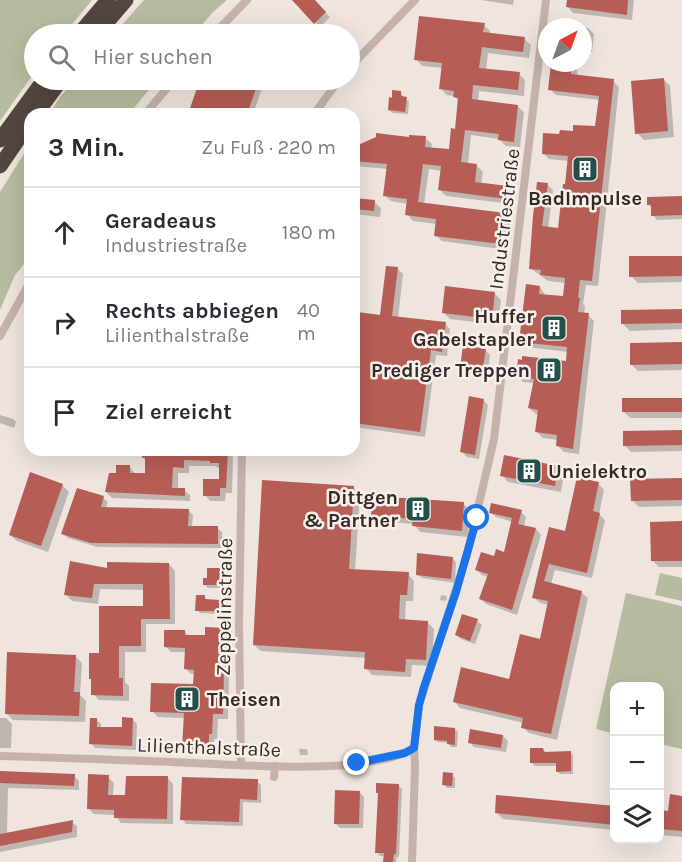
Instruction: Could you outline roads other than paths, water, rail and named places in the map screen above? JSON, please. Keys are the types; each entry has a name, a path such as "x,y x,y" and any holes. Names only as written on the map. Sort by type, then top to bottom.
{"highway":[{"path":"88,24 108,0"},
{"path":"106,24 126,0"},
{"path":"0,140 37,90"},
{"path":"40,108 54,90"},
{"path":"0,166 24,131"}],"street":[{"path":"224,24 247,0"},
{"path":"360,57 416,0"},
{"name":"Industriestraße","path":"412,862 414,748 419,705 467,555 494,439 546,0"},
{"path":"150,108 165,90"},
{"path":"318,108 332,90"},
{"path":"0,336 24,293"},
{"name":"Zeppelinstraße","path":"240,764 239,624 242,456"},
{"name":"Lilienthalstraße","path":"0,756 321,766 357,763 405,753 414,748"},
{"path":"274,777 275,766"}],"place":[{"name":"BadImpulse","path":"585,169"},
{"name":"Huffer Gabelstapler","path":"554,328"},
{"name":"Prediger Treppen","path":"549,370"},
{"name":"Unielektro","path":"529,471"},
{"name":"Dittgen & Partner","path":"418,509"},
{"name":"Theisen","path":"187,699"}]}
